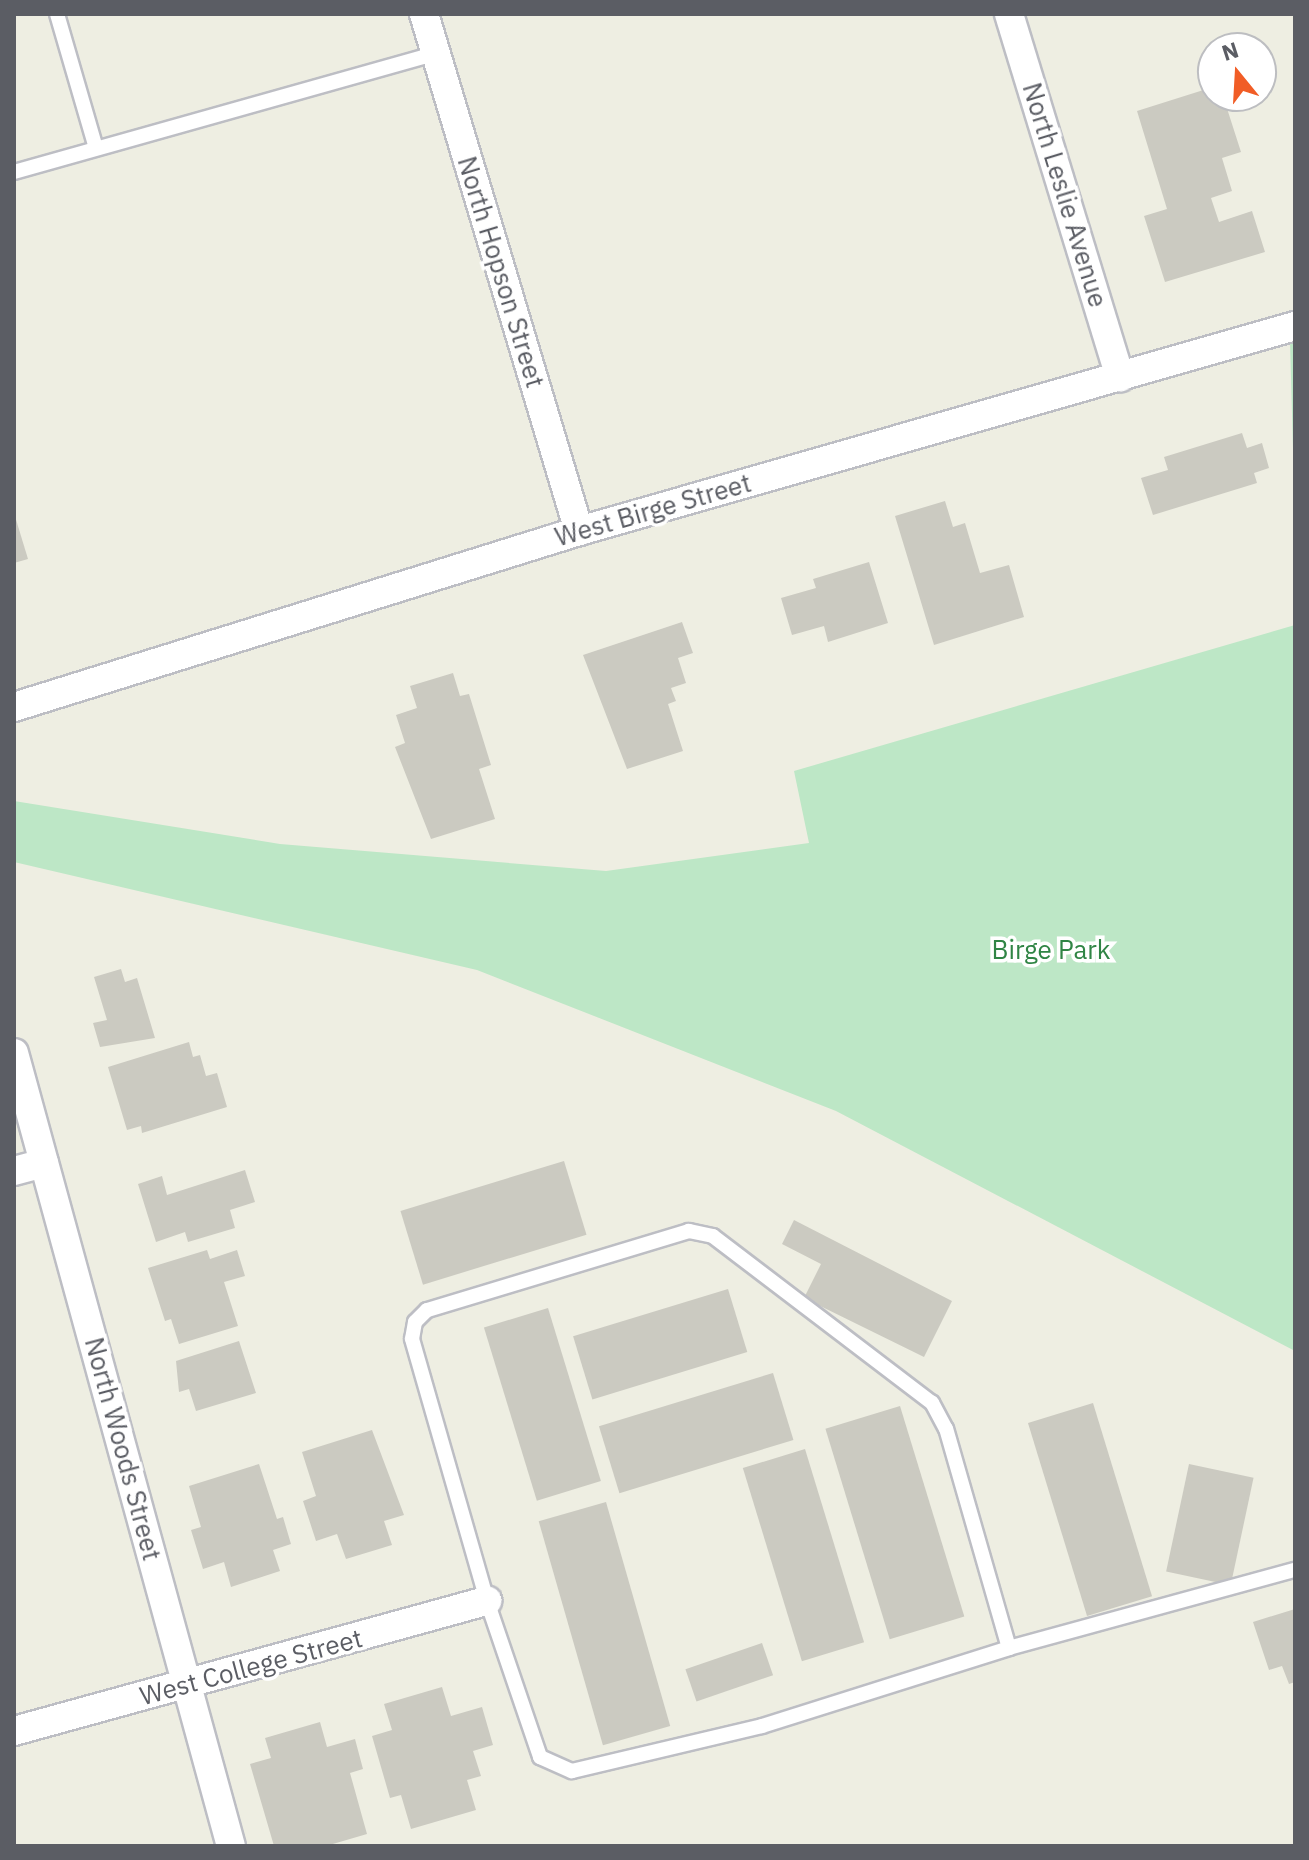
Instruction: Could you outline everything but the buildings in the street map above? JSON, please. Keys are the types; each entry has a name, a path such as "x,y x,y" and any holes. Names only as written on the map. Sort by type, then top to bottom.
{"street":[{"name":"North Hopson Street","path":"424,14 579,531"},
{"name":"North Leslie Avenue","path":"1009,14 1120,377"},
{"name":"West Birge Street","path":"14,707 579,531 1295,326"},
{"name":"North Woods Street","path":"14,1053 231,1846"},
{"path":"14,1171 44,1163"},
{"name":"West College Street","path":"14,1731 487,1601"}],"lane":[{"path":"57,14 95,145"},
{"path":"14,172 95,145 435,54"},
{"path":"1009,1648 946,1429 932,1403 713,1236 689,1231 427,1310 415,1322 412,1339 487,1601 540,1757 572,1771 762,1726 1009,1648 1295,1570"}],"green space":[{"path":"1295,340 1295,523 1290,341"},
{"name":"Birge Park","path":"1295,625 1295,1351 836,1111 477,970 14,862 14,801 280,844 606,871 809,843 794,771"}]}
